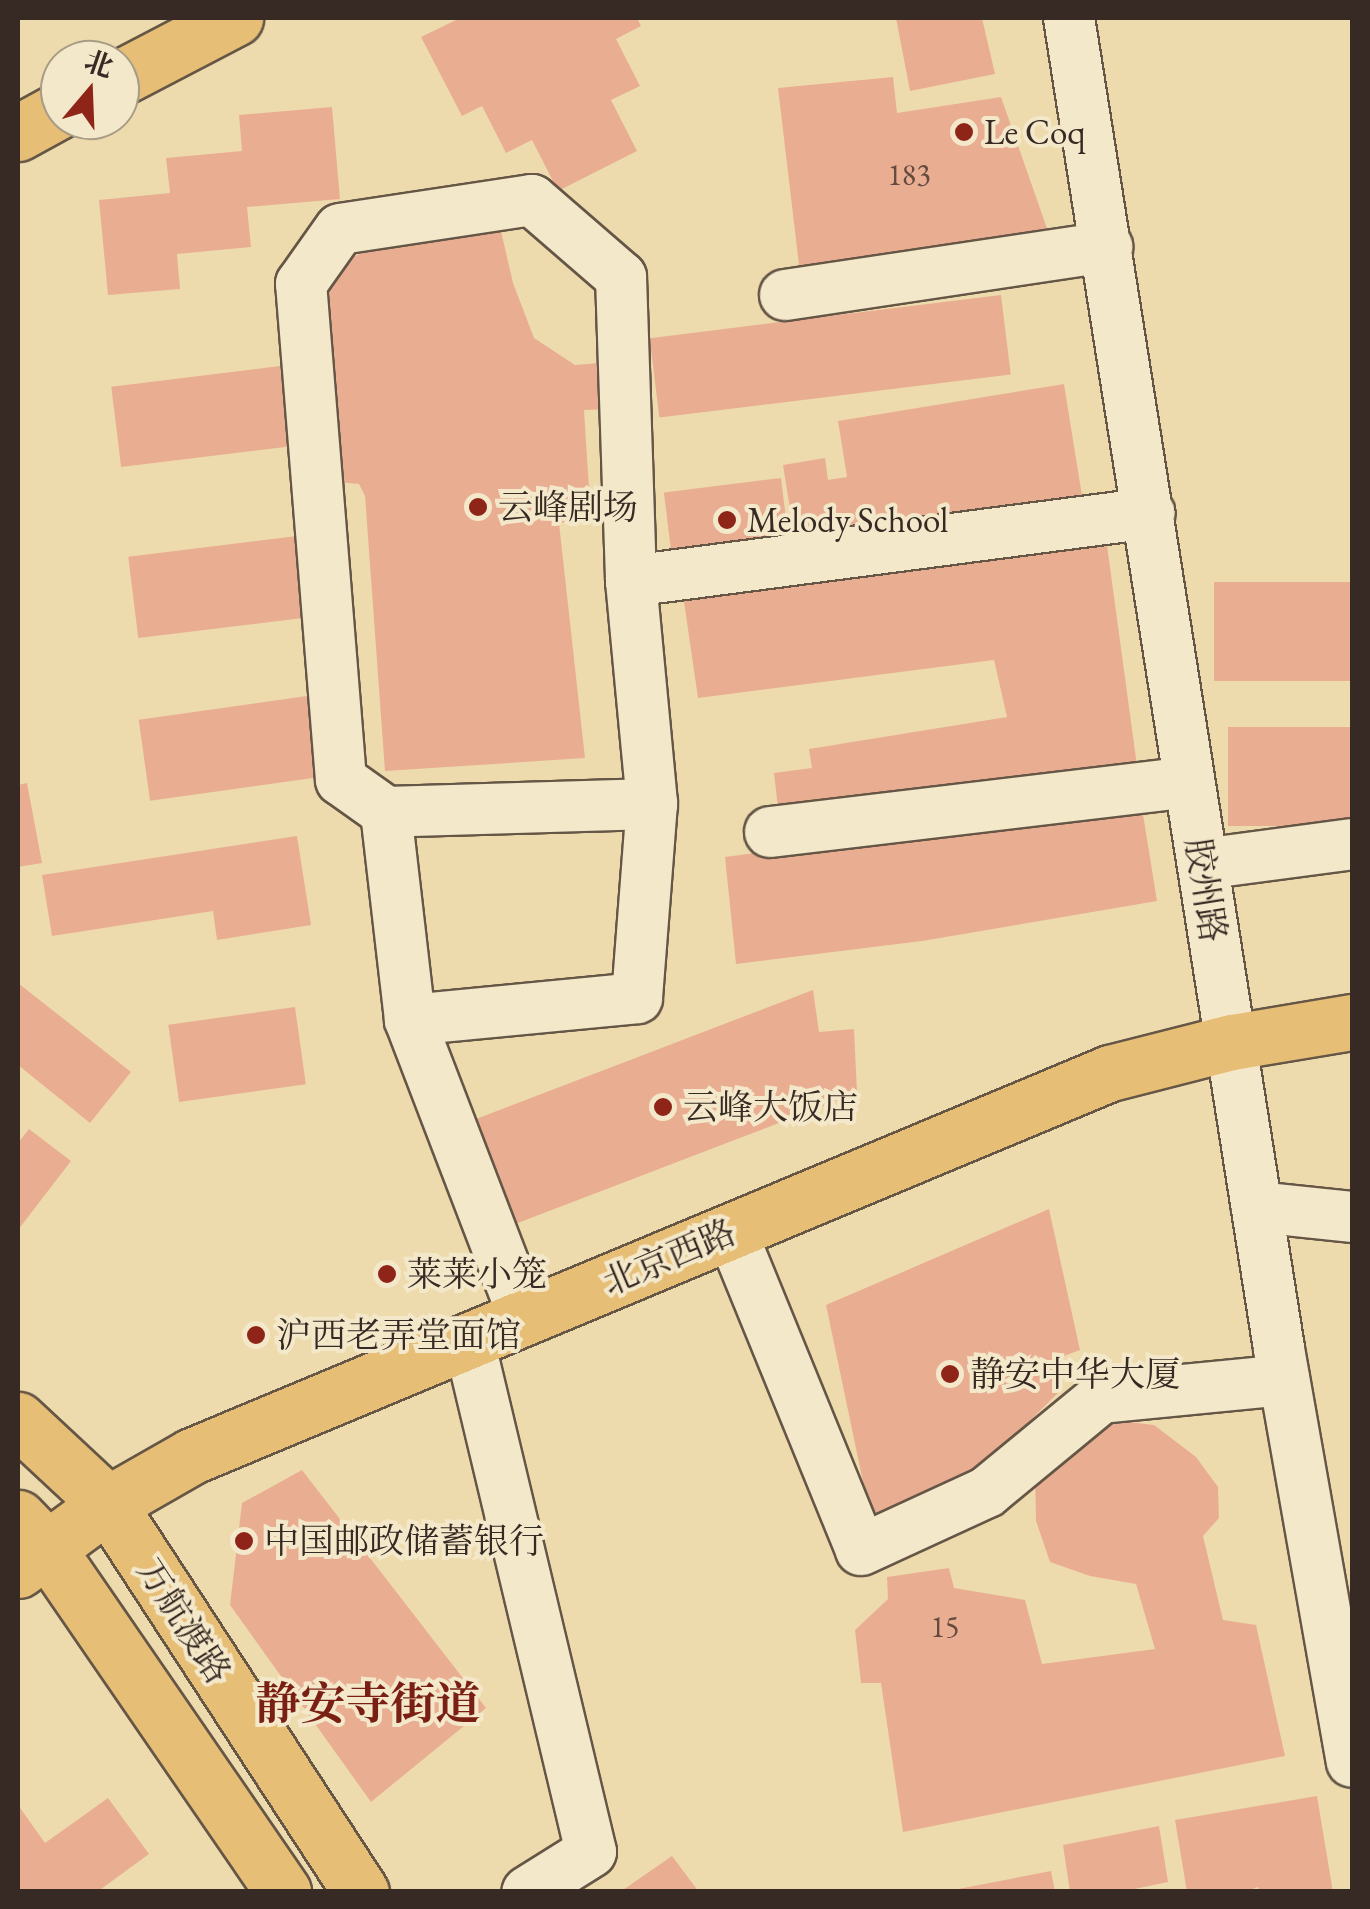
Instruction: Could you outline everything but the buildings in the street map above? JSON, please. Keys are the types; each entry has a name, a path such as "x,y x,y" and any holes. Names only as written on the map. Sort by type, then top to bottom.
{"main road":[{"path":"140,68 235,18"},
{"path":"18,133 40,121"},
{"name":"北京西路","path":"27,1546 192,1456 1110,1074 1232,1042 1352,1022"},
{"name":"万航渡路","path":"18,1420 108,1504 361,1892"},
{"name":"万航渡路","path":"27,1546 283,1892"}],"street":[{"name":"胶州路","path":"1069,18 1284,1380 1352,1762"},
{"path":"410,1020 637,998 652,804 631,581 621,277 532,200 340,229 301,284 342,780 386,812 652,804"},
{"path":"785,295 1107,248"},
{"path":"631,581 1150,512"},
{"path":"770,832 1189,782"},
{"path":"386,812 410,1020 524,1317"},
{"path":"1203,864 1352,844"},
{"path":"1257,1207 1352,1217"},
{"path":"731,1232 861,1550 987,1492 1100,1398 1284,1380"},
{"path":"469,1340 591,1852 527,1892"}],"place":[{"name":"Le Coq","path":"964,132"},
{"name":"云峰剧场","path":"478,507"},
{"name":"Melody School","path":"727,520"},
{"name":"云峰大饭店","path":"663,1107"},
{"name":"莱莱小笼","path":"387,1274"},
{"name":"沪西老弄堂面馆","path":"256,1335"},
{"name":"静安中华大厦","path":"950,1374"},
{"name":"中国邮政储蓄银行","path":"244,1541"}],"district":[{"name":"静安寺街道","path":"368,1704"}]}
